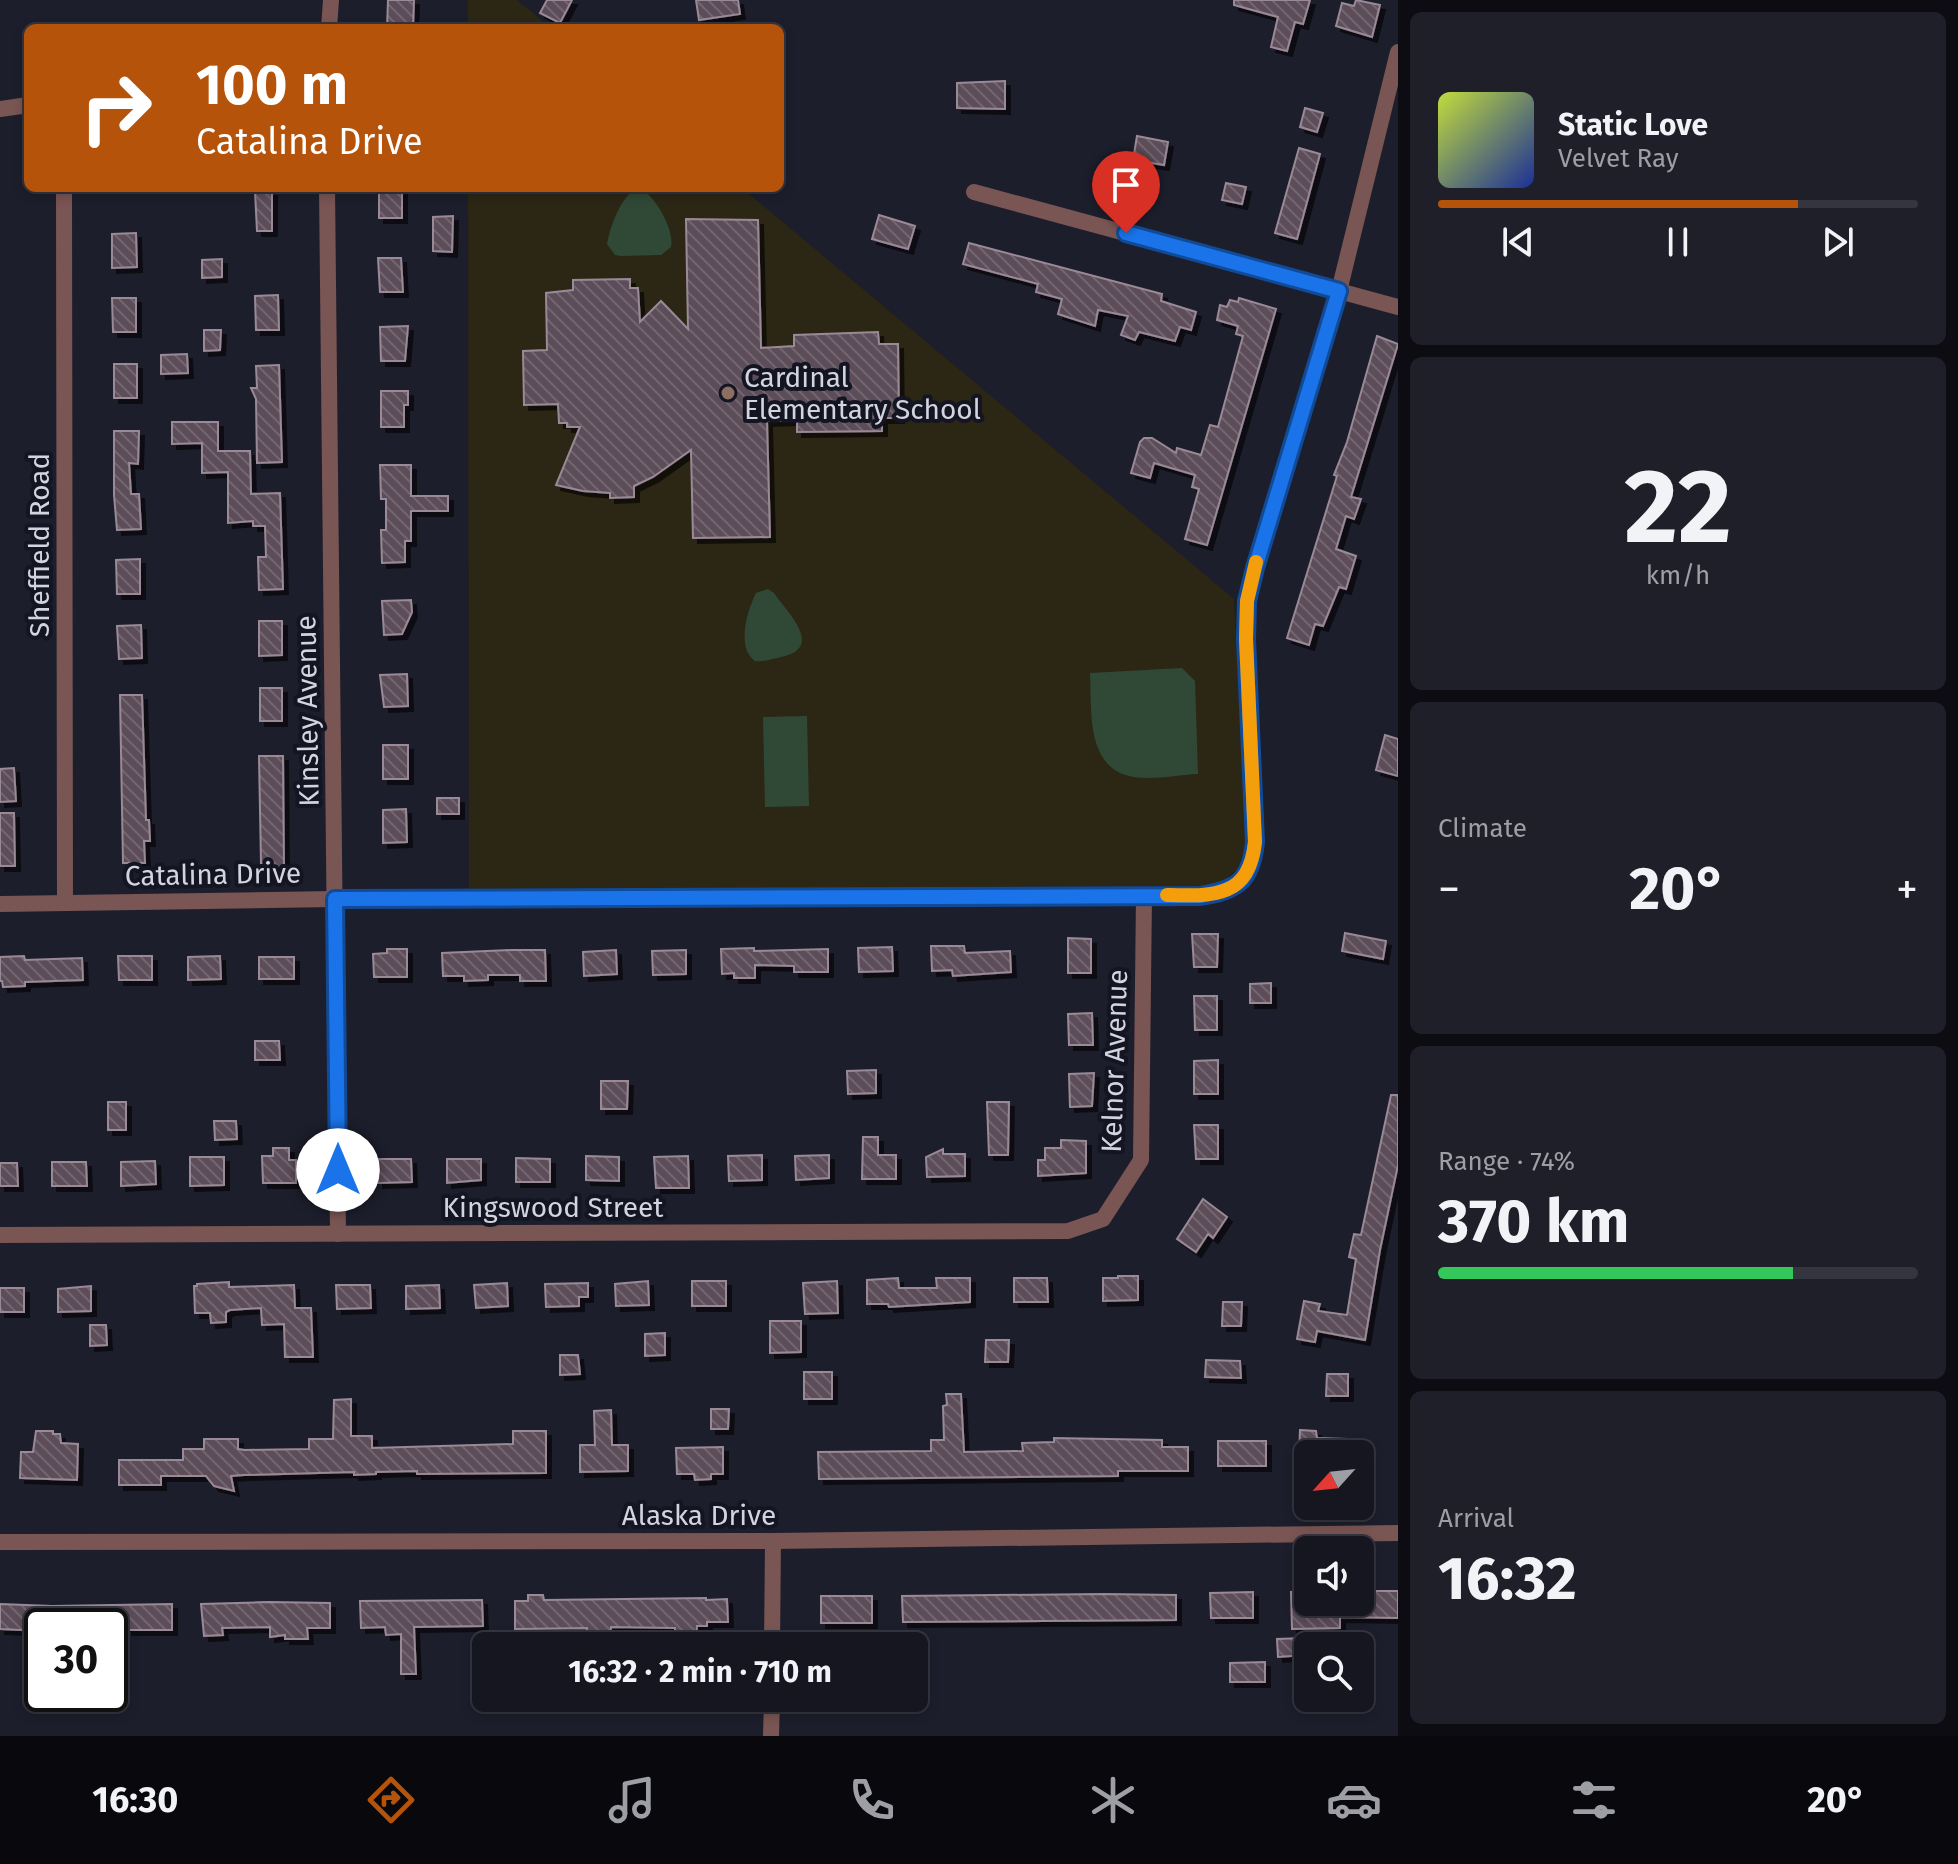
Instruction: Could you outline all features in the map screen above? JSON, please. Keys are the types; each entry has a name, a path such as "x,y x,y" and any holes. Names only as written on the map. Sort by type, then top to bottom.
{"street":[{"path":"329,24 331,0"},
{"path":"1339,291 1398,52"},
{"path":"0,109 24,106"},
{"name":"Sheffield Road","path":"64,192 65,902"},
{"name":"Kinsley Avenue","path":"327,192 338,1234"},
{"path":"974,192 1398,307"},
{"name":"Catalina Drive","path":"0,904 335,899 1200,896 1229,889 1240,883 1249,870 1255,842 1247,601 1339,291"},
{"name":"Kelnor Avenue","path":"1103,1219 1141,1160 1144,895"},
{"name":"Kingswood Street","path":"0,1235 1068,1231 1103,1219"},
{"name":"Alaska Drive","path":"0,1542 773,1541 1398,1533"},
{"path":"772,1632 773,1541"},
{"path":"771,1736 772,1712"}],"shaded area":[{"path":"468,0 517,0 546,24 468,24"},
{"name":"Cardinal Elementary School","path":"468,192 747,192 1234,599 1247,835 1237,869 1225,880 1204,886 469,889"}],"green space":[{"path":"632,192 645,192 662,213 670,232 671,247 661,255 615,255 607,244 617,212"},
{"path":"768,589 794,620 802,638 794,652 755,661 746,647 745,629 756,593"},
{"path":"1182,668 1195,681 1198,774 1146,778 1115,770 1098,748 1094,733 1090,673"},
{"path":"807,716 809,806 765,807 763,717"}],"building":[{"path":"388,0 414,0 413,24 387,24"},
{"path":"547,0 572,0 560,23 540,13"},
{"path":"696,0 738,0 740,14 699,20"},
{"path":"1234,0 1310,0 1303,24 1295,22 1287,51 1271,47 1278,17 1234,5"},
{"path":"1356,0 1380,5 1372,37 1336,26 1342,3 1354,6"},
{"path":"1005,81 1005,109 957,108 957,83"},
{"path":"1305,108 1323,113 1317,132 1300,127"},
{"path":"1137,136 1168,142 1164,165 1133,160"},
{"path":"1299,148 1320,154 1297,239 1275,233"},
{"path":"1226,183 1246,187 1242,204 1222,200"},
{"path":"255,192 272,192 272,231 257,231"},
{"path":"379,192 402,192 402,218 379,218"},
{"path":"879,215 915,226 908,249 872,239"},
{"path":"453,216 452,252 433,251 433,217"},
{"path":"686,219 758,220 761,348 794,346 794,335 878,332 879,344 898,344 899,418 882,418 882,431 797,432 797,420 767,421 770,537 693,538 691,450 653,477 634,486 634,497 610,498 610,493 556,485 580,427 567,427 567,423 559,423 558,404 524,405 523,351 547,350 546,293 573,290 573,280 630,279 630,288 638,288 640,322 661,301 688,329"},
{"path":"136,233 137,267 112,268 112,234"},
{"path":"969,243 1162,294 1161,301 1196,312 1191,330 1180,327 1175,341 1139,332 1135,340 1121,335 1128,316 1098,310 1095,326 1058,314 1062,299 1036,292 1038,284 963,264"},
{"path":"378,258 401,258 403,292 380,292"},
{"path":"222,259 222,277 202,278 202,260"},
{"path":"278,295 279,330 256,330 255,296"},
{"path":"112,298 136,298 136,332 113,332"},
{"path":"1239,298 1276,309 1207,545 1185,539 1199,489 1192,487 1195,475 1154,463 1150,478 1131,473 1144,438 1152,438 1176,453 1177,448 1201,455 1210,425 1218,427 1243,336 1236,334 1238,326 1217,320 1220,305 1227,307 1230,300 1238,302"},
{"path":"408,326 405,361 381,361 380,327"},
{"path":"204,330 221,330 220,350 204,351"},
{"path":"1377,336 1398,344 1351,497 1361,499 1354,519 1346,516 1336,549 1356,556 1346,589 1339,587 1323,626 1315,624 1309,645 1287,638"},
{"path":"187,354 188,373 161,374 161,355"},
{"path":"114,364 137,364 137,398 114,398"},
{"path":"279,365 282,462 257,463 256,399 251,388 257,388 256,366"},
{"path":"381,391 408,391 408,405 404,405 404,427 381,427"},
{"path":"172,422 218,422 218,451 250,451 251,494 280,493 283,589 259,590 258,557 266,557 265,526 253,526 253,521 228,523 228,472 202,473 202,443 172,444"},
{"path":"114,431 139,431 138,464 129,463 131,494 139,494 141,529 117,530"},
{"path":"380,465 411,465 411,496 448,496 448,511 411,511 411,541 405,541 405,562 382,563 381,530 386,530 386,499 381,499"},
{"path":"140,559 140,594 117,594 116,560"},
{"path":"411,600 412,612 402,634 384,635 382,601"},
{"path":"259,621 282,621 282,655 259,656"},
{"path":"141,625 142,658 119,659 117,626"},
{"path":"407,674 408,706 384,707 380,675"},
{"path":"260,688 282,688 282,721 260,721"},
{"path":"120,695 142,695 146,820 149,820 150,841 144,841 145,863 123,863"},
{"path":"1385,735 1398,739 1398,776 1376,770"},
{"path":"383,745 408,745 408,779 383,779"},
{"path":"259,756 283,756 284,873 268,874 268,863 261,863"},
{"path":"14,768 16,801 0,802 0,769"},
{"path":"437,798 459,798 459,814 437,814"},
{"path":"406,809 407,842 383,843 383,810"},
{"path":"0,813 14,813 15,866 0,866"},
{"path":"1345,933 1386,941 1383,959 1342,951"},
{"path":"1192,934 1218,934 1217,967 1194,967"},
{"path":"1068,938 1091,939 1091,973 1068,973"},
{"path":"931,946 964,946 965,953 1010,951 1011,972 953,976 952,970 932,971"},
{"path":"892,947 893,971 859,972 858,948"},
{"path":"754,948 754,951 828,949 828,972 794,972 794,966 755,965 755,978 734,978 734,973 722,974 721,949"},
{"path":"387,949 407,949 407,977 374,977 373,954 387,953"},
{"path":"545,950 546,981 520,981 520,975 488,975 488,980 464,981 464,976 443,976 442,953"},
{"path":"616,950 617,974 584,976 583,952"},
{"path":"686,950 686,974 653,975 652,951"},
{"path":"24,956 25,960 82,958 83,980 25,982 25,986 3,987 0,957"},
{"path":"118,956 152,956 152,980 119,980"},
{"path":"220,956 221,979 188,980 188,957"},
{"path":"259,957 294,957 294,979 259,979"},
{"path":"1271,983 1271,1003 1250,1003 1250,984"},
{"path":"1194,996 1217,996 1217,1030 1195,1030"},
{"path":"1092,1013 1093,1045 1069,1045 1068,1014"},
{"path":"255,1041 279,1041 280,1060 255,1060"},
{"path":"1218,1060 1218,1094 1194,1094 1194,1061"},
{"path":"876,1070 876,1093 848,1094 847,1071"},
{"path":"1094,1073 1092,1106 1070,1107 1069,1074"},
{"path":"601,1081 628,1081 627,1109 601,1109"},
{"path":"1391,1095 1398,1095 1398,1165 1365,1340 1317,1331 1315,1342 1297,1339 1304,1301 1320,1304 1318,1311 1347,1315 1356,1259 1349,1257 1354,1234 1361,1235"},
{"path":"108,1102 126,1102 126,1130 108,1130"},
{"path":"987,1102 1009,1102 1008,1155 989,1155"},
{"path":"214,1121 236,1121 237,1139 215,1140"},
{"path":"1194,1125 1218,1125 1218,1159 1196,1159"},
{"path":"863,1137 878,1137 878,1155 896,1155 896,1179 862,1179"},
{"path":"1061,1140 1086,1141 1086,1173 1038,1176 1038,1160 1045,1160 1045,1148 1061,1148"},
{"path":"273,1148 289,1148 289,1160 296,1160 296,1183 263,1183 262,1156 273,1156"},
{"path":"943,1149 943,1154 965,1154 965,1176 927,1177 926,1157"},
{"path":"762,1155 762,1180 729,1181 728,1156"},
{"path":"829,1155 829,1178 796,1180 795,1156"},
{"path":"586,1156 619,1157 619,1181 586,1180"},
{"path":"688,1156 689,1188 656,1188 654,1157"},
{"path":"190,1157 224,1157 224,1185 190,1186"},
{"path":"516,1158 550,1159 550,1182 516,1182"},
{"path":"378,1159 411,1159 412,1182 378,1183"},
{"path":"447,1159 481,1159 481,1180 447,1183"},
{"path":"155,1161 156,1184 121,1186 121,1162"},
{"path":"52,1162 86,1162 87,1186 52,1186"},
{"path":"0,1163 17,1163 18,1186 0,1186"},
{"path":"1203,1199 1227,1217 1213,1238 1208,1234 1196,1252 1177,1239"},
{"path":"1138,1276 1138,1300 1103,1301 1103,1278"},
{"path":"898,1278 899,1288 937,1288 936,1278 970,1278 970,1302 889,1307 888,1304 867,1304 867,1280"},
{"path":"1014,1278 1047,1278 1048,1302 1014,1302"},
{"path":"648,1281 649,1305 616,1306 615,1284"},
{"path":"692,1281 726,1281 726,1306 692,1306"},
{"path":"837,1281 838,1313 805,1314 803,1283"},
{"path":"229,1282 229,1287 294,1285 295,1308 311,1308 313,1357 285,1357 284,1324 262,1325 261,1308 230,1310 226,1312 226,1322 211,1323 210,1313 195,1313 194,1286"},
{"path":"507,1283 508,1306 476,1308 474,1285"},
{"path":"588,1283 588,1297 579,1297 579,1306 546,1307 545,1284"},
{"path":"336,1285 370,1285 371,1308 337,1309"},
{"path":"439,1285 440,1308 406,1309 406,1286"},
{"path":"91,1286 91,1311 58,1312 58,1289"},
{"path":"0,1288 24,1288 24,1312 0,1312"},
{"path":"1223,1302 1242,1302 1241,1326 1222,1326"},
{"path":"770,1321 801,1321 801,1352 770,1353"},
{"path":"90,1325 106,1325 107,1345 90,1346"},
{"path":"665,1333 665,1355 645,1356 645,1334"},
{"path":"986,1340 1009,1340 1008,1362 985,1362"},
{"path":"560,1355 578,1355 580,1374 560,1375"},
{"path":"1206,1360 1240,1361 1241,1378 1205,1377"},
{"path":"804,1372 832,1372 832,1399 804,1399"},
{"path":"1327,1374 1348,1374 1348,1396 1326,1396"},
{"path":"946,1394 961,1394 964,1452 1023,1451 1022,1443 1054,1442 1054,1438 1162,1440 1162,1447 1188,1447 1188,1471 1118,1471 1118,1476 819,1479 818,1452 931,1451 931,1440 944,1440 943,1406 947,1405"},
{"path":"351,1399 351,1436 372,1436 372,1448 513,1444 513,1431 546,1431 546,1473 417,1474 417,1471 354,1475 354,1472 244,1475 231,1476 234,1491 214,1486 206,1476 161,1476 161,1485 119,1485 119,1460 183,1460 183,1449 204,1449 204,1439 238,1439 238,1449 244,1450 309,1449 309,1439 333,1439 334,1400"},
{"path":"711,1409 729,1409 728,1429 711,1429"},
{"path":"611,1410 612,1445 628,1445 628,1471 580,1472 580,1445 595,1445 594,1411"},
{"path":"1300,1430 1316,1431 1317,1438 1347,1439 1347,1440 1300,1440"},
{"path":"36,1431 53,1431 53,1434 60,1434 61,1443 78,1444 77,1480 20,1478 21,1452 33,1452"},
{"path":"1218,1441 1266,1441 1266,1466 1218,1466"},
{"path":"723,1447 723,1474 711,1474 711,1479 695,1480 694,1474 677,1474 676,1448"},
{"path":"1374,1591 1398,1591 1398,1618 1340,1617 1340,1628 1292,1629 1291,1592 1294,1592 1294,1616 1374,1616"},
{"path":"1253,1592 1253,1618 1211,1618 1210,1593"},
{"path":"528,1595 543,1595 544,1600 727,1599 728,1622 707,1622 707,1626 697,1626 697,1632 675,1632 675,1628 611,1627 611,1632 587,1632 587,1628 515,1629 515,1601 528,1601"},
{"path":"1176,1595 1176,1620 903,1622 902,1596"},
{"path":"821,1596 872,1596 872,1623 821,1623"},
{"path":"482,1600 483,1626 414,1627 416,1674 401,1674 401,1634 386,1635 385,1627 361,1628 360,1601"},
{"path":"330,1603 330,1628 307,1628 308,1639 285,1639 285,1635 270,1637 270,1627 222,1628 223,1635 204,1636 201,1604"},
{"path":"0,1604 172,1604 172,1630 128,1630 128,1608 24,1608 24,1630 0,1629"},
{"path":"1294,1638 1294,1656 1278,1657 1277,1639"},
{"path":"1265,1662 1265,1682 1230,1682 1230,1663"}],"slow traffic":[{"path":"1167,895 1200,896 1229,889 1240,883 1249,870 1253,856 1255,842 1246,616 1256,562"}],"place":[{"name":"Cardinal Elementary School","path":"728,393"}],"route":[{"path":"338,1170 335,899 1200,896 1240,883 1249,870 1255,842 1246,639 1249,588 1339,291 1126,233"}]}
